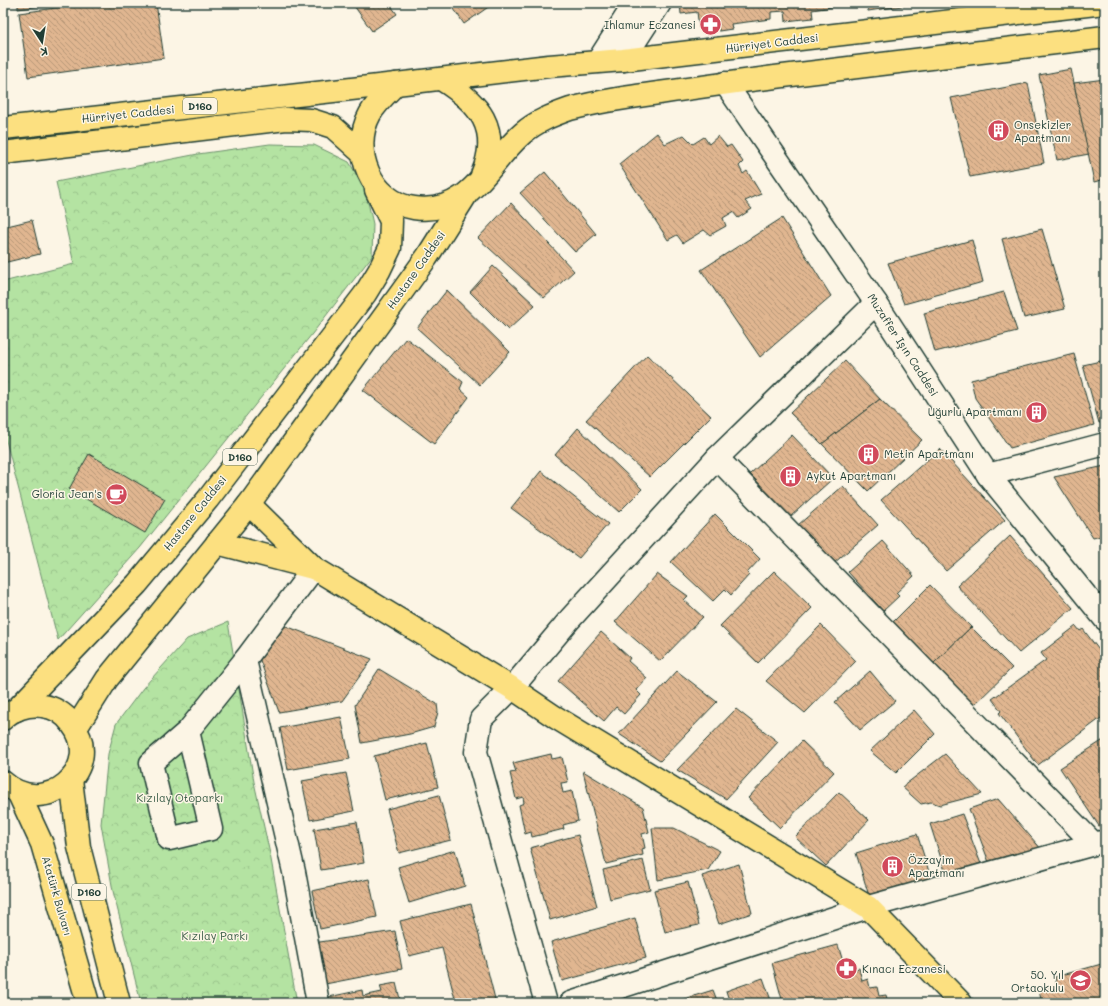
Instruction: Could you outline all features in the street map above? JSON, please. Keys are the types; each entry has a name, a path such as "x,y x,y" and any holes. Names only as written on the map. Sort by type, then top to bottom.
{"main road":[{"name":"Hürriyet Caddesi","path":"3,128 598,61 624,60 1104,3"},
{"name":"Hürriyet Caddesi","path":"3,153 286,119 311,120 333,127 365,163 378,189 394,201 412,208 431,209 450,204 473,187 522,134 542,119 606,100 725,83 1105,37"},
{"name":"D160","path":"441,79 475,104 485,121 490,141 488,161 473,187"},
{"name":"D160","path":"365,163 362,132 370,113 396,84"},
{"name":"Hastane Caddesi","path":"9,714 142,578 208,499 365,294 379,272 390,248 391,221 365,163"},
{"name":"Hastane Caddesi","path":"76,728 107,679 249,504 427,257 473,187"},
{"path":"249,504 314,568 512,688 555,717 868,908 961,1003"},
{"path":"217,543 314,568"},
{"name":"D160","path":"9,714 26,706 50,707 69,719 76,728 82,754 78,768 71,779 61,788 49,794 36,796 10,787"},
{"name":"D160","path":"71,779 79,847 119,1003"},
{"name":"Atatürk Bulvarı","path":"10,787 42,844 88,1003"}],"street":[{"path":"598,61 635,3"},
{"path":"624,60 660,3"},
{"name":"Muzaffer Işın Caddesi","path":"725,83 876,303 988,475 1105,620"},
{"path":"546,1003 476,752 481,718 512,688 570,619 717,458 876,303"},
{"path":"988,475 1105,444"},
{"path":"571,1003 868,908 1099,842 717,458"},
{"path":"188,731 245,660 314,568"},
{"path":"245,660 294,872 318,1003"}],"green space":[{"path":"270,144 314,145 349,162 365,189 373,224 372,256 312,334 140,548 58,640 3,429 3,282 74,264 56,182 198,154"},
{"path":"228,622 254,782 270,854 297,1003 141,1003 113,891 101,824 108,754 116,724 143,688 187,639"}],"building":[{"path":"18,3 65,3 18,9"},
{"path":"93,3 156,3 164,58 28,77 19,13"},
{"path":"352,3 389,3 397,14 372,31"},
{"path":"450,3 494,3 464,24"},
{"path":"680,3 831,3 832,7 812,10 813,18 786,21 785,11 771,12 771,19 731,24 732,29 719,31 718,26 699,28 697,12 681,14"},
{"path":"867,3 922,3 868,11"},
{"path":"1071,69 1089,154 1057,160 1039,75"},
{"path":"1105,79 1105,179 1094,182 1074,83"},
{"name":"Onsekizler Apartmanı","path":"1028,83 1044,163 970,177 951,98"},
{"path":"657,133 665,144 684,135 693,144 704,137 709,144 718,136 727,147 731,145 743,162 739,166 743,174 747,171 761,194 745,201 752,209 738,218 733,212 723,218 726,226 710,235 704,230 683,243 677,235 668,240 619,164"},
{"path":"545,172 596,234 575,252 520,193"},
{"path":"511,203 574,271 544,298 478,238"},
{"path":"782,218 831,296 760,357 701,270"},
{"path":"32,220 40,254 3,263 3,227"},
{"path":"1042,229 1065,309 1024,318 1002,239"},
{"path":"972,240 983,282 904,304 888,263"},
{"path":"493,266 535,305 508,330 470,292"},
{"path":"447,290 510,352 480,385 417,328"},
{"path":"1004,292 1017,331 935,352 924,313"},
{"path":"406,338 463,382 460,389 469,397 434,444 363,390"},
{"name":"Uğurlu Apartmanı","path":"1074,354 1094,425 1010,448 975,398 971,380"},
{"path":"647,355 711,416 650,477 586,420"},
{"path":"1105,360 1105,422 1099,423 1083,365"},
{"path":"845,361 880,399 822,444 790,413"},
{"name":"Metin Apartmanı","path":"880,399 922,440 868,491 822,444"},
{"path":"578,428 642,489 619,512 555,455"},
{"name":"Aykut Apartmanı","path":"792,435 830,475 827,478 830,481 790,517 750,474"},
{"path":"940,449 1005,520 946,571 881,500"},
{"name":"Gloria Jean's","path":"89,454 165,499 145,533 69,489"},
{"path":"1105,466 1105,535 1093,538 1054,477"},
{"path":"541,471 608,524 579,558 511,508"},
{"path":"843,486 878,525 833,564 798,525"},
{"path":"715,514 760,559 747,573 749,575 731,595 725,589 713,601 671,562"},
{"path":"1010,536 1073,608 1019,653 957,586"},
{"path":"883,541 914,576 896,593 899,596 883,611 848,572"},
{"path":"774,571 812,608 758,663 720,626"},
{"path":"657,574 688,596 684,600 703,617 660,661 615,622"},
{"path":"930,585 971,627 932,665 891,624"},
{"path":"278,623 372,659 342,701 279,712 258,655"},
{"path":"821,625 856,661 805,713 766,681"},
{"path":"1076,626 1080,631 1083,629 1105,658 1105,715 1038,765 999,713 1001,711 992,699 1046,660 1041,653"},
{"path":"971,627 1012,668 973,706 932,665"},
{"path":"601,632 630,658 628,661 647,678 636,690 641,695 624,714 616,707 604,721 558,681"},
{"path":"379,669 437,704 438,712 434,727 410,734 362,743 355,705"},
{"path":"677,671 717,702 660,761 619,734"},
{"path":"870,671 895,701 860,730 835,702"},
{"path":"736,709 778,742 726,799 677,770"},
{"path":"914,710 935,734 896,773 870,751"},
{"path":"341,717 350,759 288,770 280,728"},
{"path":"1105,739 1105,827 1101,829 1060,768"},
{"path":"802,741 834,772 780,828 748,798"},
{"path":"427,743 438,787 385,800 374,756"},
{"path":"551,754 552,759 562,757 568,782 561,783 563,793 572,791 578,821 563,825 564,829 532,837 531,832 525,834 519,805 524,803 523,797 516,799 510,773 516,772 513,763"},
{"path":"945,754 982,794 940,805 931,802 921,804 902,787"},
{"path":"583,771 643,807 649,832 642,834 645,848 642,849 643,855 606,864"},
{"path":"346,773 354,811 310,820 302,781"},
{"path":"839,792 869,820 826,866 795,837"},
{"path":"439,795 451,840 399,853 387,809"},
{"path":"998,799 1043,851 990,865 969,809"},
{"path":"962,814 981,864 946,874 930,824"},
{"path":"357,822 364,863 321,870 314,829"},
{"path":"652,828 674,828 720,851 708,870 658,880"},
{"name":"Özzayim Apartmanı","path":"917,834 931,878 905,891 903,885 869,896 856,853"},
{"path":"578,835 597,906 550,920 530,848"},
{"path":"455,850 465,886 409,903 398,867"},
{"path":"643,860 650,889 610,899 603,870"},
{"path":"739,864 752,913 719,924 702,876"},
{"path":"369,879 377,917 320,929 312,891"},
{"path":"688,882 699,925 665,932 654,890"},
{"path":"471,904 496,1003 456,1003 442,948 409,956 400,921"},
{"path":"635,918 646,958 562,981 551,942"},
{"path":"395,931 402,969 320,985 313,943"},
{"path":"838,945 844,965 851,963 853,970 859,968 862,981 868,979 870,988 877,987 879,996 886,995 888,1003 783,1003 772,963"},
{"name":"50. Yıl Ortaokulu","path":"1105,963 1105,1003 1042,1003 1039,991 1057,986 1055,977"},
{"path":"763,978 772,1003 730,1003 726,991"},
{"path":"396,983 401,1003 325,1003 324,998 362,990 363,996 382,992 380,986"},
{"path":"713,990 718,1003 682,1003 681,1000"}],"place":[{"name":"Ihlamur Eczanesi","path":"711,25"},
{"name":"Onsekizler Apartmanı","path":"998,131"},
{"name":"Uğurlu Apartmanı","path":"1037,412"},
{"name":"Metin Apartmanı","path":"869,454"},
{"name":"Aykut Apartmanı","path":"791,476"},
{"name":"Gloria Jean's","path":"117,494"},
{"name":"Özzayim Apartmanı","path":"893,866"},
{"name":"Kınacı Eczanesi","path":"847,969"},
{"name":"50. Yıl Ortaokulu","path":"1080,981"}],"park label":[{"name":"Kızılay Otoparkı","path":"180,798"},
{"name":"Kızılay Parkı","path":"215,936"}]}
